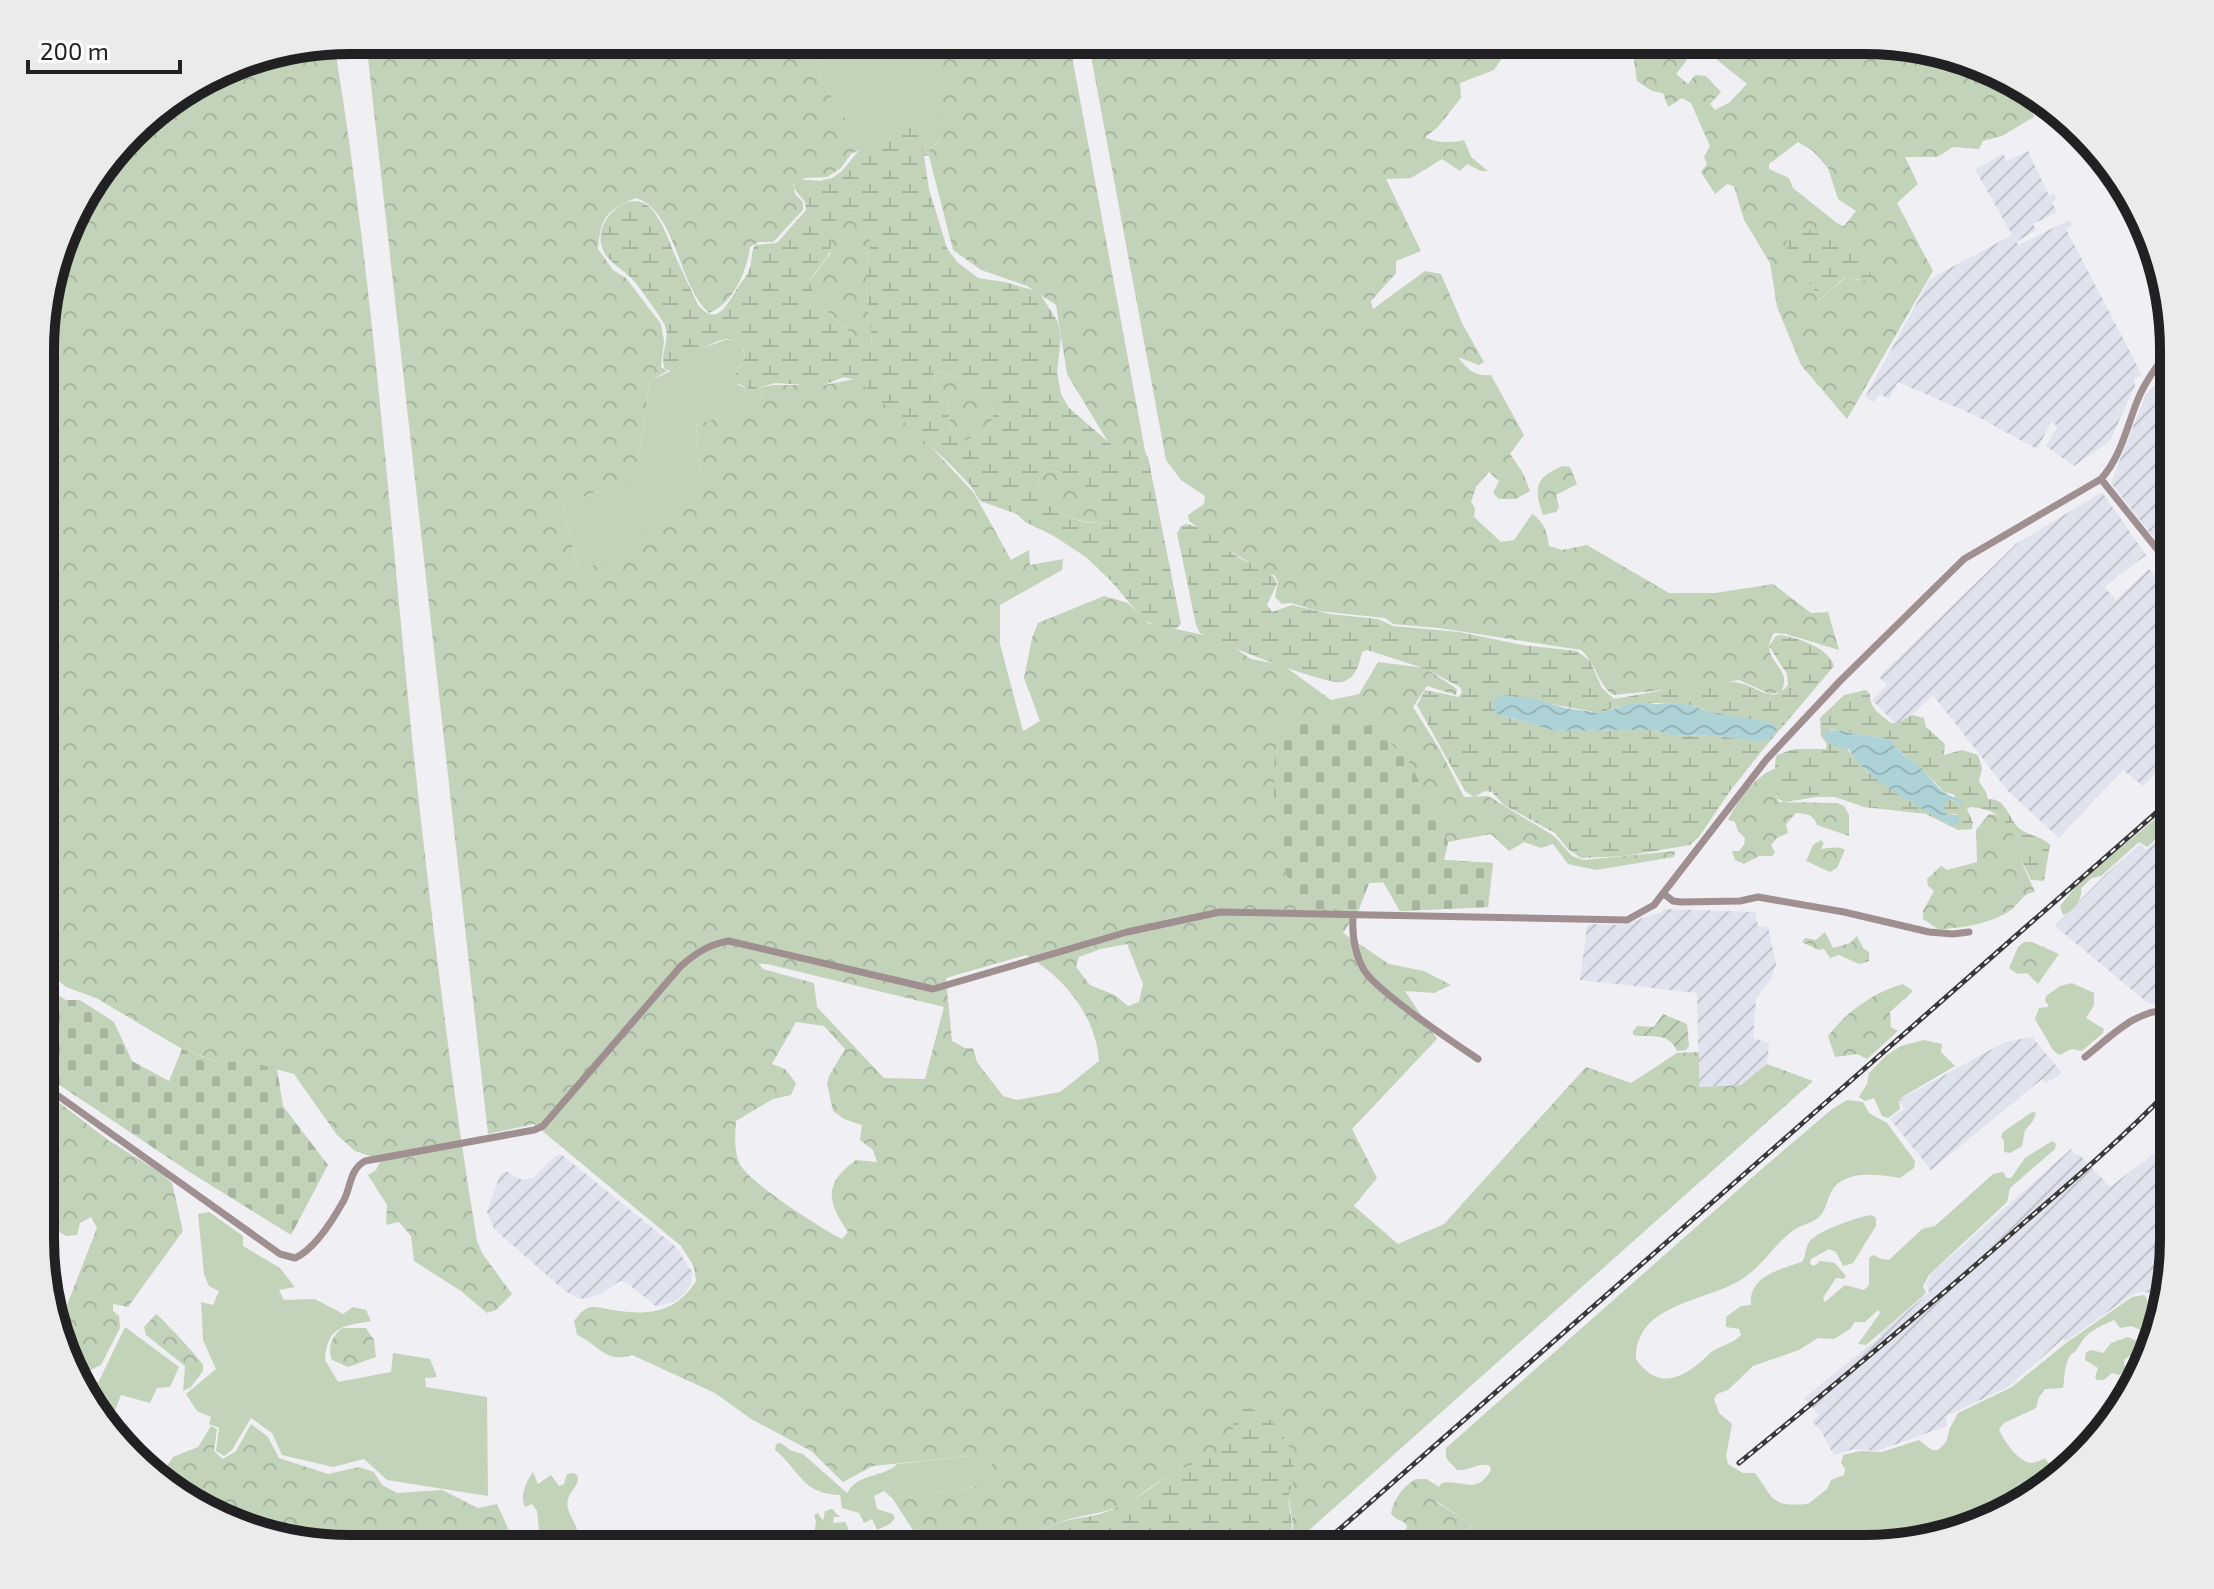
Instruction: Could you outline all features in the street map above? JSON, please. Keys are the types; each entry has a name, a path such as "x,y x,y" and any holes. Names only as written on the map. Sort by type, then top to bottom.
{"street":[{"path":"54,1093 280,1254 295,1258 308,1250 321,1234 344,1199 358,1165 365,1161 543,1126 681,966 695,954 720,942 729,941 933,989 1192,916 1243,911 1353,916 1627,920 1641,914 1664,894 1766,760 1840,681 1964,559 2101,479 2122,443 2140,396 2160,366"},
{"path":"2101,479 2160,553"},
{"path":"1664,894 1673,901 1681,902 1740,901 1758,897 1844,912 1929,932 1969,932"},
{"path":"1353,916 1355,947 1365,971 1380,987 1478,1059"},
{"path":"2085,1057 2131,1020 2160,1011"}],"shaded area":[{"path":"2028,151 2049,196 2054,194 2056,199 2052,202 2057,212 2033,224 2036,230 2016,242 2019,245 2069,220 2072,225 2066,229 2142,375 2134,379 2135,386 2110,441 2074,466 2046,446 2057,427 2052,421 2037,449 1974,415 1898,382 1889,399 1880,394 1874,402 1865,397 1930,279 2012,235 1975,169 2003,154 2007,161"},
{"path":"2156,385 2160,393 2160,545 2111,483 2145,396"},
{"path":"2102,492 2146,555 2104,587 2116,600 2149,569 2160,581 2160,769 2143,786 2123,770 2059,838 2008,791 1933,695 1899,727 1872,700 1887,685 1879,677 2016,544"},
{"path":"2160,838 2160,1004 2149,1004 2055,926 2140,844 2146,850"},
{"path":"1663,909 1755,912 1758,926 1768,927 1776,964 1771,979 1756,999 1753,1038 1769,1043 1767,1064 1741,1085 1699,1087 1697,993 1580,980 1587,926 1621,925 1662,912"},
{"path":"2032,1037 2062,1073 2046,1083 2042,1079 1931,1170 1890,1119 1904,1109 1899,1100 2005,1042"},
{"path":"2071,1149 2110,1187 2160,1149 2160,1239 2155,1293 2139,1292 2130,1296 2065,1342 2064,1338 2008,1387 1946,1416 1947,1426 1877,1451 1854,1449 1834,1455 1812,1421 1819,1415 1804,1398 1929,1293 1927,1283 1931,1274"},
{"path":"561,1154 676,1247 693,1273 690,1286 683,1295 674,1302 656,1306 620,1281 600,1294 578,1298 565,1291 494,1229 487,1212 500,1175 506,1171 522,1180 535,1177"}],"green space":[{"path":"368,54 819,54 820,78 852,130 863,140 883,139 851,154 841,168 827,177 804,178 793,184 795,194 803,202 803,210 773,242 759,242 750,247 737,286 718,309 709,313 690,285 669,233 650,206 636,198 607,216 598,249 613,270 626,278 661,324 664,341 661,367 667,371 650,381 636,476 562,506 579,573 649,534 700,475 696,425 757,404 763,387 824,385 855,379 882,394 974,493 1011,560 1029,550 1030,565 1063,559 1062,570 1000,605 1000,644 1023,731 1040,721 1024,678 1038,623 1104,596 1128,603 1148,623 1222,639 1251,659 1283,665 1331,700 1359,694 1378,662 1425,668 1457,689 1456,695 1427,686 1413,707 1464,797 1488,796 1554,836 1572,856 1584,860 1675,851 1674,857 1596,870 1568,864 1553,844 1541,848 1524,842 1509,851 1491,834 1448,842 1444,860 1493,863 1488,907 1400,911 1384,882 1369,883 1359,909 1343,933 1389,964 1424,971 1451,985 1434,993 1405,991 1437,1039 1352,1129 1377,1178 1354,1206 1398,1244 1444,1224 1586,1067 1631,1083 1677,1053 1699,1052 1699,1087 1741,1085 1767,1064 1813,1081 1304,1535 1289,1535 1293,1528 1289,1497 1294,1476 1286,1439 1280,1431 1240,1410 1226,1448 1175,1472 1118,1507 1054,1524 1037,1535 916,1535 893,1499 989,1485 992,1461 969,1456 873,1466 843,1482 811,1451 751,1419 715,1393 632,1355 609,1355 577,1335 574,1321 588,1308 649,1312 670,1306 680,1300 696,1281 694,1267 681,1246 534,1124 488,1134","holes":["1127,944 1143,984 1139,1002 1128,1006 1115,995 1090,985 1076,967 1079,957","1026,955 1053,975 1076,999 1092,1029 1099,1061 1060,1092 1017,1100 1003,1096 977,1062 973,1048 965,1048 952,1041 946,978","759,964 944,1007 925,1079 884,1078 817,1007 814,983 763,969","796,1022 824,1026 845,1049 827,1084 833,1111 844,1119 862,1125 860,1140 873,1150 877,1162 856,1160 833,1185 833,1202 848,1232 842,1239 763,1187 744,1170 738,1159 736,1121 773,1099 791,1095 796,1083 785,1069 772,1064"]},
{"path":"819,54 946,54 941,80 941,135 936,144 925,154 883,139 863,140 852,130 820,78"},
{"path":"947,54 1072,54 1146,456 1110,445 1067,374 1056,305 1027,286 981,270 953,250 929,156 918,156 883,139 925,154 936,144 941,135 936,117 938,88"},
{"path":"1091,54 1505,54 1494,70 1460,83 1461,98 1437,128 1425,137 1444,142 1464,140 1471,157 1488,171 1467,164 1460,171 1442,159 1411,178 1386,179 1421,251 1396,261 1396,273 1371,301 1373,309 1425,271 1441,274 1463,325 1484,362 1479,365 1458,357 1472,371 1491,375 1524,435 1510,454 1523,473 1530,491 1516,499 1499,499 1493,493 1499,481 1489,472 1476,487 1471,502 1475,508 1474,517 1501,542 1514,540 1532,514 1544,527 1549,546 1562,550 1587,545 1669,593 1715,593 1773,584 1811,613 1828,612 1839,650 1774,633 1769,650 1783,676 1781,692 1770,694 1739,680 1613,695 1581,650 1393,624 1385,618 1282,604 1275,597 1278,582 1275,576 1236,555 1189,521 1188,515 1204,504 1205,496 1181,480 1166,460"},
{"path":"1633,54 1684,54 1687,60 1676,74 1688,84 1695,75 1706,76 1721,92 1710,104 1715,110 1730,102 1747,84 1708,54 1883,55 1940,64 1977,77 2031,106 2034,117 2002,136 1983,141 1979,149 1953,147 1937,157 1905,157 1918,184 1897,203 1933,271 1847,419 1801,365 1777,307 1770,263 1744,220 1734,186 1727,184 1715,194 1701,172 1707,164 1704,157 1710,146 1691,103 1682,98 1668,107 1663,93 1652,91 1637,81","holes":["1798,142 1813,151 1828,168 1838,199 1856,211 1844,226 1793,188 1789,178 1769,169 1769,164","1795,232 1829,232 1851,243 1871,274 1859,280 1846,277 1820,300 1798,264"]},
{"path":"336,55 370,307 413,748 458,1118 477,1241 482,1253 512,1294 496,1310 487,1313 461,1291 414,1261 411,1236 399,1222 386,1225 387,1205 368,1175 376,1170 381,1160 355,1151 337,1135 294,1074 246,1061 218,1062 182,1049 96,998 66,987 54,977 54,350 64,274 85,219 104,186 141,141 170,115 219,85 255,70 292,60"},
{"path":"902,125 913,128 922,142 929,189 947,248 957,262 978,278 1039,292 1058,322 1061,338 1057,372 1061,394 1069,408 1113,446 1148,457 1181,624 1177,628 1167,630 1144,620 1086,557 1025,522 1017,514 980,501 971,486 950,464 859,381 844,377 821,386 775,383 751,390 735,382 736,372 745,356 740,345 732,340 712,344 673,372 665,369 663,357 667,334 663,322 635,282 612,262 602,247 602,229 611,213 625,203 636,201 646,204 661,224 698,305 705,312 717,314 747,274 755,245 777,243 806,210 794,183 799,179 820,181 832,178 860,149","holes":["844,213 858,214 869,228 871,242 866,286 872,346 835,319 820,302 809,282 830,251 827,229","934,371 943,372 985,396 993,411 989,429 959,441 951,430 946,392 935,382","1050,470 1080,482 1101,503 1110,523 1075,520 1057,510 1037,483 1041,475"]},
{"path":"844,213 858,214 869,228 871,242 866,286 872,347 827,311 809,282 830,254 826,229"},
{"path":"1829,228 1854,243 1871,274 1868,281 1845,277 1820,300 1798,264 1790,257 1786,246 1788,237 1795,232"},
{"path":"725,340 740,343 745,356 736,372 738,385 751,390 763,387 757,404 696,425 700,475 649,534 579,573 562,506 636,476 650,381 679,367 698,350"},
{"path":"934,371 957,378 989,400 993,411 989,429 959,441 951,430 946,392 935,382"},
{"path":"1563,466 1570,467 1577,484 1556,495 1559,507 1556,512 1543,515 1538,498 1539,485 1546,475"},
{"path":"1050,470 1072,477 1088,488 1101,503 1111,523 1086,522 1058,510 1037,483 1041,475"},
{"path":"1186,524 1200,529 1241,559 1270,573 1277,584 1267,605 1272,612 1292,605 1330,614 1378,619 1393,626 1459,632 1522,645 1577,651 1590,661 1602,688 1614,699 1695,685 1726,683 1739,683 1776,694 1788,685 1787,674 1769,646 1776,636 1781,635 1820,649 1834,666 1761,752 1690,845 1625,856 1581,858 1568,849 1555,833 1504,805 1492,792 1485,791 1474,797 1465,791 1417,705 1425,690 1459,697 1462,692 1460,687 1426,669 1367,650 1362,652 1351,677 1342,682 1332,681 1272,663 1200,633 1177,533","holes":["1656,703 1694,706 1761,742 1718,736 1671,735 1653,730 1555,731 1503,716 1551,704 1600,713 1617,707"]},
{"path":"1866,690 1874,707 1891,723 1898,723 1912,715 1924,718 1926,727 1945,744 1944,755 1962,750 1978,755 1982,768 1979,782 1988,799 2003,805 2020,829 2050,845 2044,881 2031,880 2005,821 1982,809 1967,809 1973,823 1972,829 1958,830 1926,814 1864,807 1835,797 1784,802 1777,798 1777,755 1794,749 1826,749 1827,744 1821,736 1820,718 1844,695","holes":["1830,729 1893,740 1892,745 1944,792 1953,794 1964,807 1951,799 1943,807 1947,815 1958,814 1959,818 1949,824 1902,796 1866,771"]},
{"path":"1280,723 1374,726 1410,763 1448,842 1444,860 1493,863 1488,907 1400,911 1383,882 1369,883 1359,909 1305,909 1285,871 1277,831 1274,775"},
{"path":"1783,766 1776,796 1779,802 1837,803 1844,806 1849,815 1849,836 1817,825 1809,815 1796,813 1786,824 1788,833 1771,845 1775,852 1772,856 1759,856 1744,864 1735,860 1732,851 1739,851 1745,838 1735,822 1728,820 1737,803 1758,779"},
{"path":"1989,814 2000,815 2012,828 2035,892 2027,894 2011,910 1986,922 1938,929 1923,919 1923,911 1934,891 1928,886 1927,879 1941,866 1947,870 1977,862 1976,830"},
{"path":"2160,815 2160,836 2147,847 2139,842 2101,876 2092,878 2081,888 2076,904 2063,915 2060,906 2077,885"},
{"path":"1821,840 1824,843 1821,849 1845,850 1837,868 1830,872 1806,861 1813,845"},
{"path":"1825,932 1833,948 1850,943 1857,936 1869,952 1869,961 1859,964 1839,955 1830,958 1824,949 1818,950 1802,942 1805,938 1816,940"},
{"path":"2024,942 2032,942 2059,954 2038,984 2027,973 2017,974 2009,968 2018,947"},
{"path":"2072,983 2094,993 2094,1005 2086,1018 2104,1029 2082,1051 2072,1049 2059,1055 2035,1019 2039,1008 2049,1007 2046,996 2060,986"},
{"path":"1903,984 1913,991 1890,1012 1891,1027 1898,1031 1867,1059 1857,1054 1835,1057 1828,1036 1835,1027 1871,998"},
{"path":"54,992 66,1000 80,1000 114,1022 132,1061 169,1081 182,1049 217,1062 246,1061 277,1069 283,1106 328,1165 291,1235 54,1081"},
{"path":"1663,1014 1687,1024 1689,1046 1686,1050 1677,1051 1664,1038 1633,1035 1637,1026 1654,1027"},
{"path":"1924,1040 1942,1044 1941,1052 1955,1066 1899,1099 1900,1109 1888,1118 1882,1116 1874,1098 1865,1101 1859,1097 1869,1073 1901,1046"},
{"path":"54,1098 172,1183 183,1231 128,1307 113,1304 120,1328 101,1365 86,1372 62,1306 67,1305 97,1228 91,1217 80,1223 77,1235 66,1236 54,1228"},
{"path":"1847,1100 1863,1102 1869,1113 1887,1123 1915,1161 1914,1168 1900,1178 1861,1175 1840,1182 1833,1189 1819,1217 1791,1232 1746,1276 1658,1316 1646,1327 1639,1341 1636,1359 1654,1376 1672,1378 1682,1375 1713,1351 1741,1335 1739,1329 1726,1327 1726,1317 1741,1306 1751,1305 1751,1295 1760,1280 1802,1262 1808,1244 1819,1234 1872,1215 1876,1218 1876,1226 1853,1263 1843,1266 1836,1252 1829,1249 1811,1259 1810,1264 1814,1266 1820,1261 1835,1263 1846,1276 1844,1279 1836,1278 1823,1298 1825,1302 1845,1285 1864,1290 1869,1285 1869,1258 1873,1255 1889,1260 1922,1229 1935,1226 1993,1174 2003,1172 2011,1178 2025,1158 2052,1141 2056,1144 2055,1149 2010,1188 2007,1202 1929,1275 1923,1286 1926,1292 1923,1296 1866,1345 1858,1344 1880,1313 1878,1310 1865,1322 1855,1322 1834,1339 1818,1338 1799,1350 1753,1366 1714,1399 1719,1413 1732,1424 1726,1456 1728,1464 1743,1473 1755,1473 1770,1495 1780,1502 1808,1504 1827,1489 1831,1480 1844,1475 1843,1455 1860,1451 1882,1452 1919,1440 1932,1450 1938,1450 1946,1442 1958,1413 2012,1387 2066,1343 2132,1297 2144,1295 2148,1304 2146,1327 2140,1330 2132,1326 2120,1328 2114,1320 2094,1330 2071,1354 2063,1388 2045,1389 2036,1408 2004,1423 1999,1429 2007,1444 2022,1459 2032,1463 2045,1458 2052,1467 2012,1495 1977,1512 1940,1525 1902,1532 1864,1535 1470,1535 1470,1523 1436,1501 1435,1491 1442,1483 1468,1485 1480,1482 1491,1470 1489,1465 1485,1465 1457,1470 1446,1458 1446,1448 1831,1110"},
{"path":"2032,1112 2036,1113 2025,1130 2022,1146 2010,1153 2004,1152 2003,1132"},
{"path":"209,1212 243,1236 243,1246 280,1268 295,1287 279,1290 284,1300 315,1299 343,1314 353,1307 366,1310 371,1321 338,1330 329,1340 325,1360 338,1382 391,1372 393,1353 430,1359 437,1377 425,1378 426,1387 487,1397 488,1496 387,1480 364,1459 333,1467 282,1455 272,1433 251,1418 232,1450 224,1456 216,1451 219,1428 209,1424 211,1417 197,1411 186,1394 216,1369 203,1340 201,1302 213,1305 219,1291 209,1286 204,1274 198,1214"},
{"path":"156,1314 203,1365 203,1371 191,1387 183,1391 185,1366 146,1335 144,1327"},
{"path":"125,1327 179,1367 170,1387 157,1388 150,1403 121,1395 113,1416 93,1385 99,1381"},
{"path":"342,1328 366,1328 374,1340 376,1357 348,1367 332,1360 331,1342"},
{"path":"2128,1337 2141,1343 2134,1358 2129,1356 2124,1360 2125,1372 2119,1375 2112,1373 2104,1380 2097,1380 2098,1368 2085,1360 2086,1352 2103,1353 2111,1343"},
{"path":"1249,1408 1268,1418 1283,1435 1292,1455 1294,1477 1289,1499 1290,1535 1037,1535 1058,1523 1117,1508 1174,1472 1218,1453 1229,1444 1234,1419 1241,1410"},
{"path":"251,1424 268,1437 279,1458 328,1474 359,1467 374,1472 382,1485 397,1493 442,1490 478,1508 497,1504 511,1535 350,1535 292,1529 255,1519 219,1504 165,1469 173,1457 198,1447 211,1426 217,1429 214,1451 223,1459 236,1451"},
{"path":"781,1443 803,1454 847,1493 858,1482 897,1464 969,1456 993,1461 989,1485 893,1499 884,1491 874,1496 877,1509 893,1514 895,1518 877,1530 872,1519 864,1523 859,1513 842,1508 840,1495 809,1486 775,1450 776,1444"},
{"path":"533,1472 538,1484 551,1475 559,1486 564,1484 567,1474 578,1476 567,1504 578,1535 540,1535 537,1511 532,1504 525,1507 523,1493"},
{"path":"1416,1479 1426,1479 1438,1486 1436,1502 1470,1523 1471,1535 1405,1535 1407,1526 1391,1513 1407,1485"},
{"path":"832,1509 840,1517 834,1517 833,1523 845,1522 848,1535 814,1535 814,1515 818,1513 823,1521 825,1511"}],"water":[{"path":"1501,695 1600,713 1629,704 1687,704 1710,712 1770,722 1777,730 1771,738 1761,742 1718,736 1671,735 1653,730 1555,731 1497,714 1494,703"},
{"path":"1826,731 1893,740 1893,745 1942,791 1961,801 1964,807 1951,799 1943,807 1947,815 1960,815 1959,823 1949,824 1879,781 1856,760 1849,749 1834,745 1823,735"}],"railway":[{"path":"1333,1535 2160,809"},
{"path":"1739,1463 1991,1252 2160,1099"}]}
